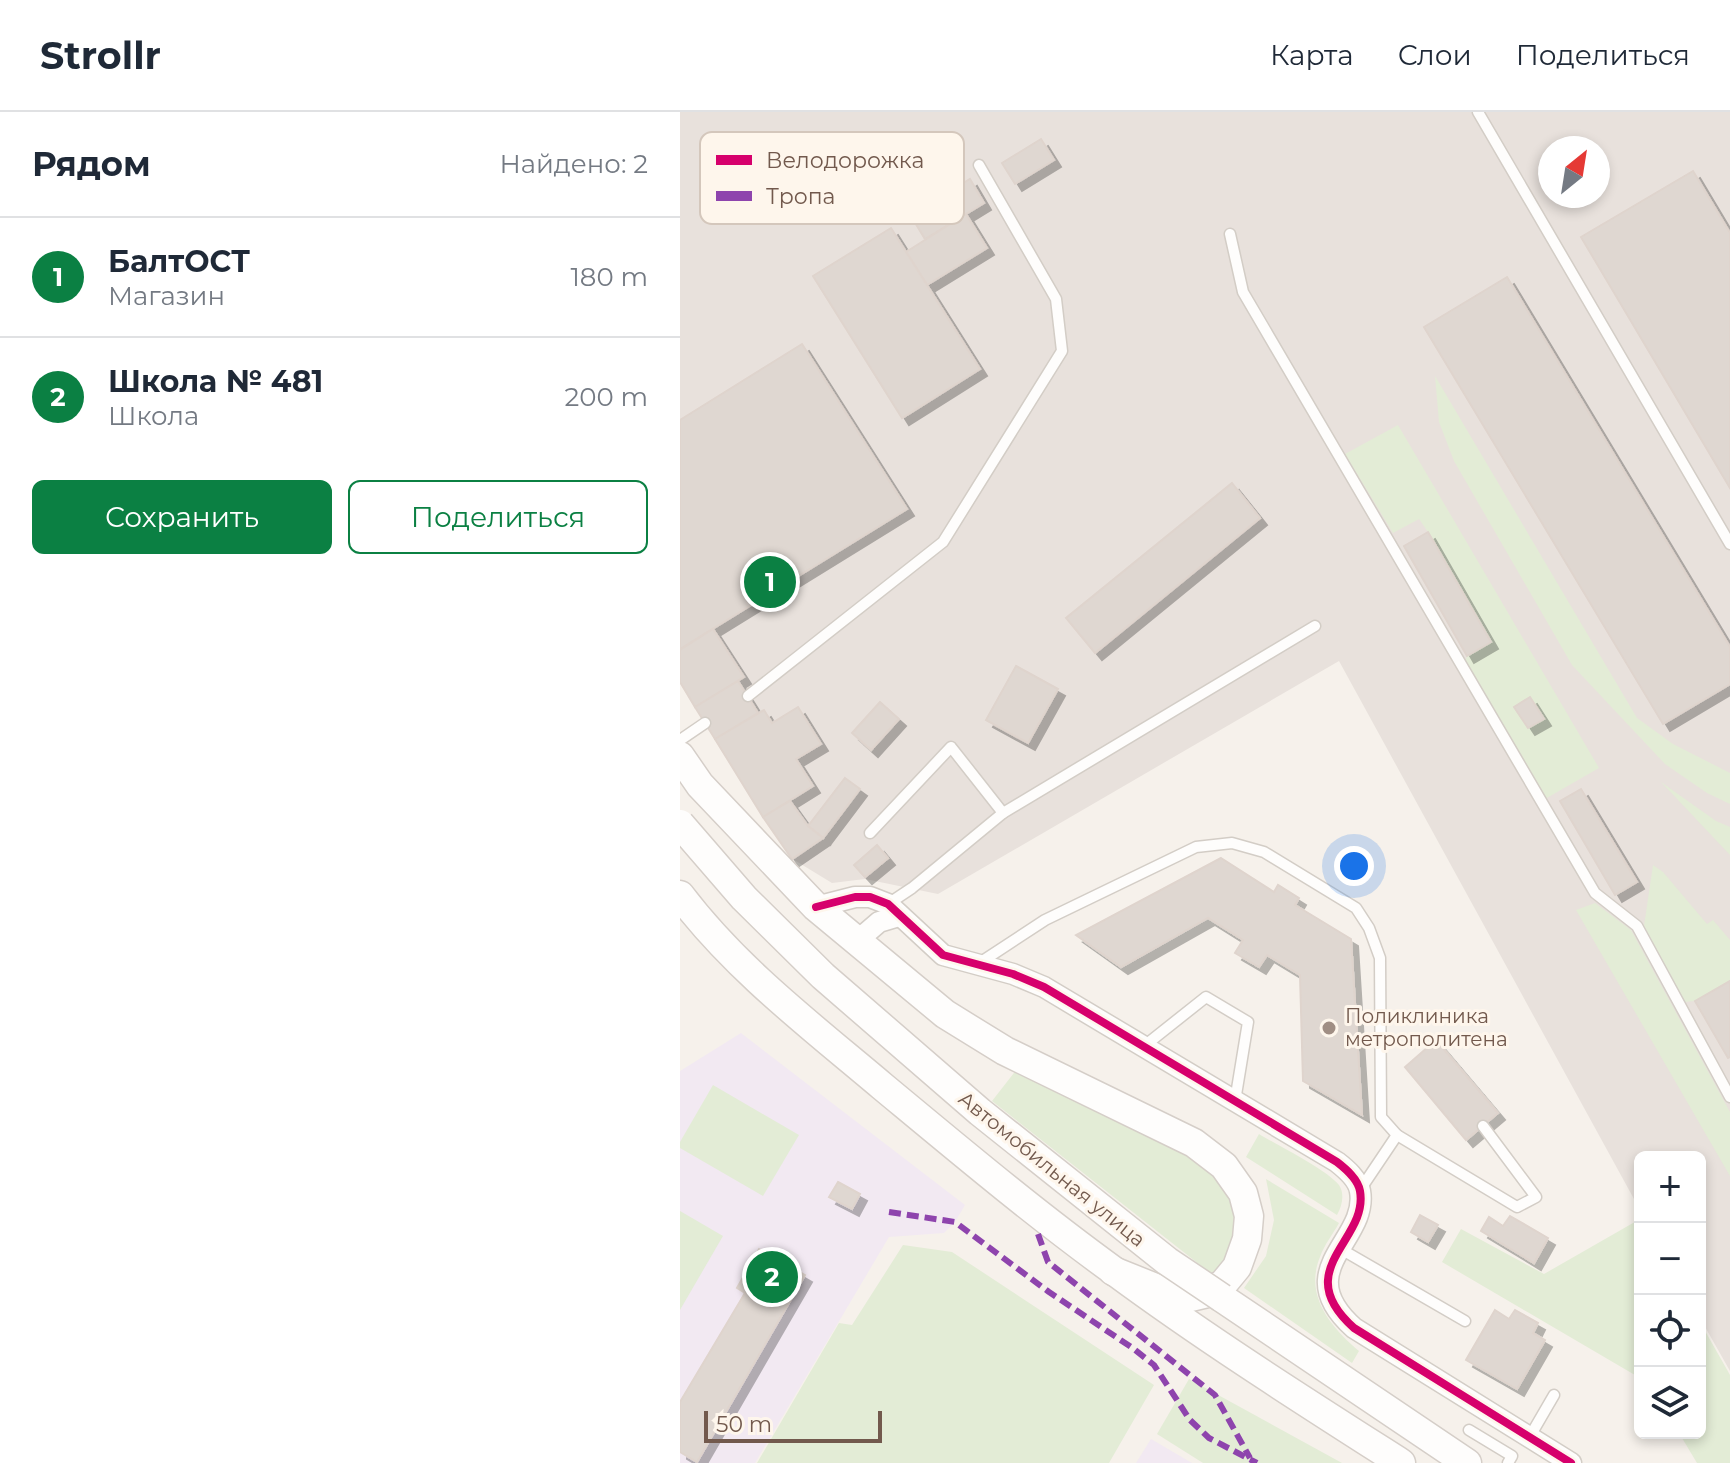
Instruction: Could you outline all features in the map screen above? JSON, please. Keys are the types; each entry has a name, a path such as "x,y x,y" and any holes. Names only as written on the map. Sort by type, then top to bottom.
{"main road":[{"path":"680,756 700,785 816,907 945,1014 1005,1051 1194,1143 1224,1166 1243,1193 1249,1216 1247,1239 1237,1267 1223,1284 1204,1294 1183,1299 1113,1271"},
{"name":"Автомобильная улица","path":"680,824 744,898 823,976 980,1112 1167,1261 1467,1463"},
{"name":"Автомобильная улица","path":"680,895 721,946 809,1025 1113,1271"},
{"path":"680,935 698,937 721,946"},
{"path":"1113,1271 1401,1463"}],"street":[{"path":"816,907 855,897 870,897 894,910 943,955 1030,980 1337,1162 1351,1173 1360,1190 1358,1214 1331,1266 1328,1285 1331,1301 1341,1316 1354,1328 1571,1463"},
{"path":"857,941 894,910"}],"lane":[{"path":"1478,112 1730,544"},
{"path":"748,696 943,542 1062,351 1056,299 979,165"},
{"path":"1230,234 1243,292 1595,893 1637,926 1730,1097"},
{"path":"894,910 912,888 1003,813 1315,626"},
{"path":"680,740 705,723"},
{"path":"870,833 951,747 1003,813"},
{"path":"977,965 1045,920 1196,847 1232,843 1264,852 1356,908 1369,928 1380,958 1381,1117 1397,1135 1517,1207 1536,1197 1483,1126"},
{"path":"1143,1047 1206,997 1248,1022 1235,1101"},
{"path":"1360,1190 1397,1135"},
{"path":"1339,1248 1465,1321"},
{"path":"1529,1438 1554,1395"},
{"path":"1469,1430 1512,1456 1508,1463"}],"shaded area":[{"path":"680,112 1730,112 1730,1371 1706,1329 1706,1151 1634,1151 1634,1199 1339,661 938,894 865,879 832,883 791,858 680,683"},
{"path":"741,1033 965,1205 944,1233 889,1237 755,1463 680,1463 680,1071"},
{"path":"1151,1439 1192,1463 1136,1463"}],"green space":[{"path":"1435,376 1637,718 1673,744 1730,773 1730,804 1707,793 1665,764 1572,665 1454,461 1439,422"},
{"path":"1398,425 1599,768 1545,799 1465,662 1467,656 1491,642 1428,532 1419,519 1393,533 1345,454"},
{"path":"1661,782 1716,821 1730,827 1730,855"},
{"path":"1653,865 1663,872 1707,924 1713,920 1730,940 1730,981 1695,1001 1685,1002 1644,926"},
{"path":"1595,903 1631,930 1730,1112 1730,1176 1576,910"},
{"path":"1017,1069 1192,1147 1239,1198 1234,1250 1214,1276 992,1101"},
{"path":"713,1085 799,1135 763,1196 680,1148 680,1142"},
{"path":"1259,1134 1313,1165 1339,1185 1342,1200 1337,1215 1246,1157"},
{"path":"1266,1179 1339,1223 1320,1257 1315,1285 1330,1321 1359,1351 1352,1363 1244,1288 1266,1256 1274,1220"},
{"path":"680,1211 723,1236 680,1310"},
{"path":"1634,1222 1634,1374 1442,1262 1461,1229 1544,1274"},
{"path":"903,1245 952,1252 1154,1385 1109,1463 757,1463 839,1323 852,1325"},
{"path":"1706,1333 1730,1375 1730,1463 1697,1463 1683,1439 1706,1439"},
{"path":"1189,1379 1342,1463 1203,1463 1157,1434"}],"building":[{"path":"1041,139 1054,160 1015,184 1002,163"},
{"path":"1693,171 1730,233 1730,488 1581,237"},
{"path":"970,179 984,203 964,215 964,183"},
{"path":"964,215 987,248 927,285 906,252 950,224 964,224"},
{"path":"916,224 950,224 925,239"},
{"path":"891,228 980,369 902,418 813,276"},
{"path":"1507,277 1730,647 1730,684 1663,724 1424,327"},
{"path":"802,344 907,509 680,649 680,420"},
{"path":"1232,483 1260,518 1095,653 1066,618"},
{"path":"1428,532 1491,642 1467,656 1404,546"},
{"path":"713,629 744,677 695,707 680,682 680,650"},
{"path":"1016,666 1058,689 1028,743 986,720"},
{"path":"738,681 758,713 715,739 695,707"},
{"path":"1530,697 1544,719 1528,728 1514,707"},
{"path":"880,702 899,719 871,750 852,733"},
{"path":"798,707 821,744 796,759 813,786 763,817 715,739 764,710 772,723"},
{"path":"845,778 860,789 823,838 808,826"},
{"path":"1581,789 1637,882 1615,895 1560,801"},
{"path":"790,801 808,826 823,838 792,859 763,817"},
{"path":"877,845 888,858 865,877 854,865"},
{"name":"Поликлиника метрополитена","path":"1221,858 1274,892 1278,885 1299,898 1295,905 1351,939 1362,1115 1303,1081 1300,975 1267,955 1259,967 1235,953 1243,940 1208,918 1121,967 1076,935"},
{"path":"1730,981 1730,1057 1728,1058 1695,1001"},
{"path":"1436,1040 1498,1113 1466,1140 1405,1067"},
{"path":"838,1182 860,1194 852,1209 829,1197"},
{"path":"1420,1215 1438,1225 1428,1242 1411,1232"},
{"path":"1510,1216 1548,1238 1534,1263 1481,1231 1489,1217 1503,1226"},
{"path":"759,1249 805,1275 697,1462 680,1452 680,1402 745,1293 737,1288"},
{"path":"1495,1310 1509,1319 1515,1310 1538,1323 1533,1333 1545,1340 1517,1389 1466,1360"}],"marked path":[{"path":"889,1212 955,1222 1049,1292 1134,1349 1154,1365 1190,1420 1209,1438 1257,1463"},
{"path":"1038,1234 1048,1262 1215,1395 1250,1458"}],"cycle path":[{"path":"816,907 855,897 870,897 888,904 943,955 1013,974 1044,987 1337,1162 1359,1187 1360,1209 1329,1272 1328,1289 1336,1307 1354,1328 1571,1463"}],"place":[{"name":"БалтОСТ","path":"770,582"},
{"name":"Поликлиника метрополитена","path":"1329,1028"},
{"name":"Школа № 481","path":"772,1277"}]}
